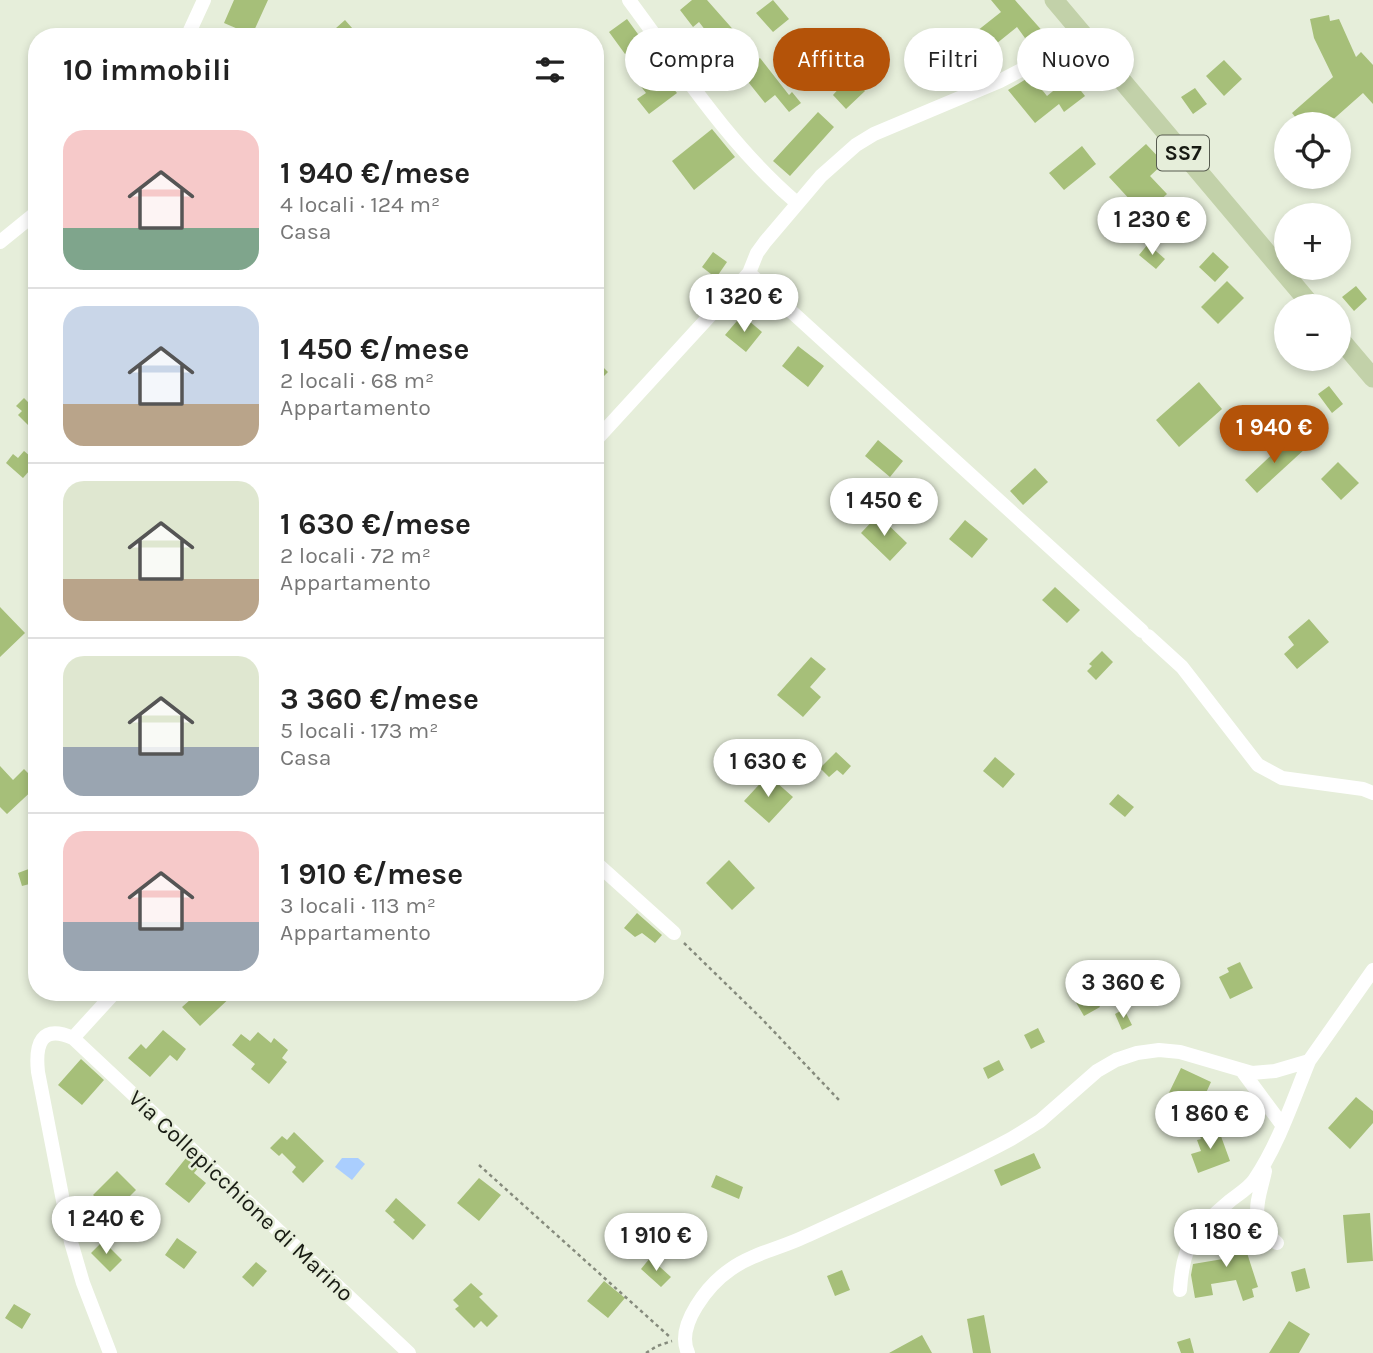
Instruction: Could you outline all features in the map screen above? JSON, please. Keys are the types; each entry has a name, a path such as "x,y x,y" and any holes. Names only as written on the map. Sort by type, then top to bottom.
{"main road":[{"name":"SS7","path":"1054,0 1077,28"},
{"name":"SS7","path":"1131,91 1302,294"},
{"path":"1351,352 1373,378"}],"street":[{"path":"191,28 204,0"},
{"path":"629,0 759,170 797,203"},
{"path":"604,431 749,273 757,253 838,158 865,139 1017,72"},
{"path":"0,242 28,219"},
{"path":"749,273 1182,667 1258,765 1282,778 1363,789 1373,793"},
{"path":"604,870 674,933"},
{"path":"1180,1290 1182,1262 1189,1244 1209,1221 1254,1181 1283,1126 1309,1060 1373,970"},
{"path":"107,1001 73,1038 56,1034 42,1038 38,1046 37,1072 67,1227 83,1283 110,1353"},
{"name":"Via Collepicchione di Marino","path":"73,1038 409,1353"},
{"path":"682,1345 700,1299 731,1269 834,1224 1011,1139 1049,1114 1089,1077 1116,1060 1148,1051 1170,1051 1243,1072 1275,1072 1309,1060"},
{"path":"1243,1072 1283,1126"},
{"path":"1266,1159 1256,1204 1264,1232 1277,1243"}],"path":[{"path":"674,933 762,1019 839,1100"},
{"path":"479,1165 682,1345"},
{"path":"646,1353 657,1346 682,1345"}],"water":[{"path":"342,1158 358,1158 365,1164 352,1180 335,1167"}],"building":[{"path":"234,0 268,0 255,28 236,28 224,23"},
{"path":"692,0 707,0 732,28 704,28 699,22 693,27 680,10"},
{"path":"773,0 789,19 778,28 773,28 773,32 756,13"},
{"path":"991,0 1015,0 1040,28 1017,27 1003,38 1003,28 981,28 1001,12"},
{"path":"1329,15 1330,21 1339,19 1356,57 1361,52 1373,65 1373,104 1363,93 1342,112 1293,112 1333,77 1314,38 1310,19"},
{"path":"627,19 634,28 625,28 625,54 609,32"},
{"path":"345,20 352,28 336,28"},
{"path":"759,59 773,75 773,91 786,91 789,95 792,92 801,103 789,112 775,95 765,103 755,91 759,91"},
{"path":"1224,60 1242,79 1224,96 1206,76"},
{"path":"1017,85 1017,91 1043,91 1047,96 1053,91 1081,91 1085,96 1064,112 1059,104 1035,123 1008,90"},
{"path":"1195,88 1207,104 1193,114 1181,97"},
{"path":"644,91 677,93 649,114 637,99 646,93"},
{"path":"837,91 865,91 846,109 833,95"},
{"path":"818,112 834,127 790,176 773,161"},
{"path":"712,129 735,157 694,190 672,161"},
{"path":"1146,144 1164,163 1150,176 1167,194 1144,215 1109,177"},
{"path":"1082,146 1096,164 1064,190 1049,173"},
{"path":"1148,244 1165,259 1156,269 1139,255"},
{"path":"713,252 727,262 716,278 702,267"},
{"path":"1213,252 1229,267 1215,282 1199,267"},
{"path":"1227,281 1244,298 1218,324 1201,307"},
{"path":"1356,286 1367,299 1354,311 1351,308 1351,294 1346,294"},
{"path":"742,315 762,332 746,352 725,335"},
{"path":"798,346 824,366 808,387 782,366"},
{"path":"1199,382 1222,409 1179,447 1156,420"},
{"path":"1329,386 1343,404 1332,413 1318,394"},
{"path":"24,398 28,402 28,425 18,415 22,411 16,406"},
{"path":"878,440 903,461 890,477 865,456"},
{"path":"1298,440 1306,448 1257,493 1245,480 1284,443 1289,448"},
{"path":"24,451 28,454 28,472 23,478 6,463 13,454 18,458"},
{"path":"1338,462 1359,483 1341,500 1321,479"},
{"path":"1035,468 1048,482 1023,505 1010,491"},
{"path":"878,515 907,543 890,561 861,533"},
{"path":"965,520 988,539 972,558 949,539"},
{"path":"1055,587 1080,610 1067,623 1042,600"},
{"path":"0,607 25,633 0,657"},
{"path":"1309,619 1329,642 1297,669 1284,654 1294,645 1288,637"},
{"path":"1102,651 1113,662 1096,680 1087,671 1092,666 1089,664"},
{"path":"811,657 826,669 810,687 821,697 803,717 777,695"},
{"path":"836,752 851,766 843,775 837,770 829,777 820,768"},
{"path":"995,757 1015,774 1003,788 983,771"},
{"path":"0,766 13,780 24,769 28,773 28,794 7,814 0,807"},
{"path":"768,775 793,797 769,823 744,801"},
{"path":"1118,794 1134,807 1125,817 1109,804"},
{"path":"729,860 755,888 732,910 706,883"},
{"path":"28,869 28,884 22,886 18,873"},
{"path":"637,913 662,935 655,943 642,933 635,937 624,928"},
{"path":"1240,962 1253,988 1230,999 1219,977 1229,972 1227,968"},
{"path":"1087,985 1100,1007 1084,1016 1071,994"},
{"path":"189,1001 226,1001 200,1026 182,1007"},
{"path":"1124,1009 1132,1025 1122,1030 1115,1014"},
{"path":"1038,1028 1045,1042 1031,1049 1024,1035"},
{"path":"163,1030 186,1049 177,1061 170,1055 150,1077 128,1058 141,1044 146,1049"},
{"path":"258,1032 271,1043 274,1038 288,1050 282,1058 287,1062 269,1084 251,1069 255,1064 232,1045 241,1034 250,1041"},
{"path":"81,1059 104,1080 82,1105 58,1085"},
{"path":"999,1060 1004,1070 988,1079 983,1068"},
{"path":"1181,1068 1211,1082 1194,1119 1163,1105"},
{"path":"1356,1097 1373,1111 1373,1123 1350,1149 1328,1128"},
{"path":"1210,1127 1211,1131 1218,1128 1230,1161 1198,1173 1191,1154 1201,1151 1197,1140 1201,1139 1198,1131"},
{"path":"294,1132 324,1161 303,1183 292,1172 296,1167 282,1153 279,1156 270,1148 282,1136 287,1140"},
{"path":"1034,1153 1041,1168 1001,1186 994,1170"},
{"path":"186,1158 198,1168 194,1173 206,1183 189,1203 165,1184"},
{"path":"117,1171 136,1190 119,1207 111,1200 105,1206 93,1195"},
{"path":"716,1175 743,1187 739,1199 711,1187"},
{"path":"479,1178 501,1195 479,1221 457,1203"},
{"path":"396,1198 426,1225 413,1240 385,1211"},
{"path":"1370,1213 1373,1261 1347,1263 1343,1215"},
{"path":"1239,1228 1258,1287 1252,1289 1254,1297 1243,1301 1236,1280 1211,1284 1213,1295 1195,1298 1191,1275 1193,1264 1229,1258 1221,1233"},
{"path":"177,1238 197,1252 184,1269 165,1255"},
{"path":"103,1241 122,1260 110,1272 91,1253"},
{"path":"650,1258 671,1277 661,1287 641,1269"},
{"path":"256,1262 267,1271 253,1287 242,1277"},
{"path":"1305,1268 1310,1288 1296,1292 1291,1272"},
{"path":"842,1270 850,1290 835,1296 827,1276"},
{"path":"604,1281 625,1298 608,1318 587,1301"},
{"path":"471,1283 483,1294 479,1297 498,1316 487,1327 481,1321 474,1328 455,1309 459,1306 453,1300"},
{"path":"14,1304 31,1314 22,1329 5,1318"},
{"path":"984,1315 991,1353 973,1353 967,1319"},
{"path":"1289,1321 1310,1334 1299,1353 1269,1353"},
{"path":"922,1335 932,1353 889,1353"},
{"path":"1190,1338 1194,1353 1181,1353 1177,1342"}]}
